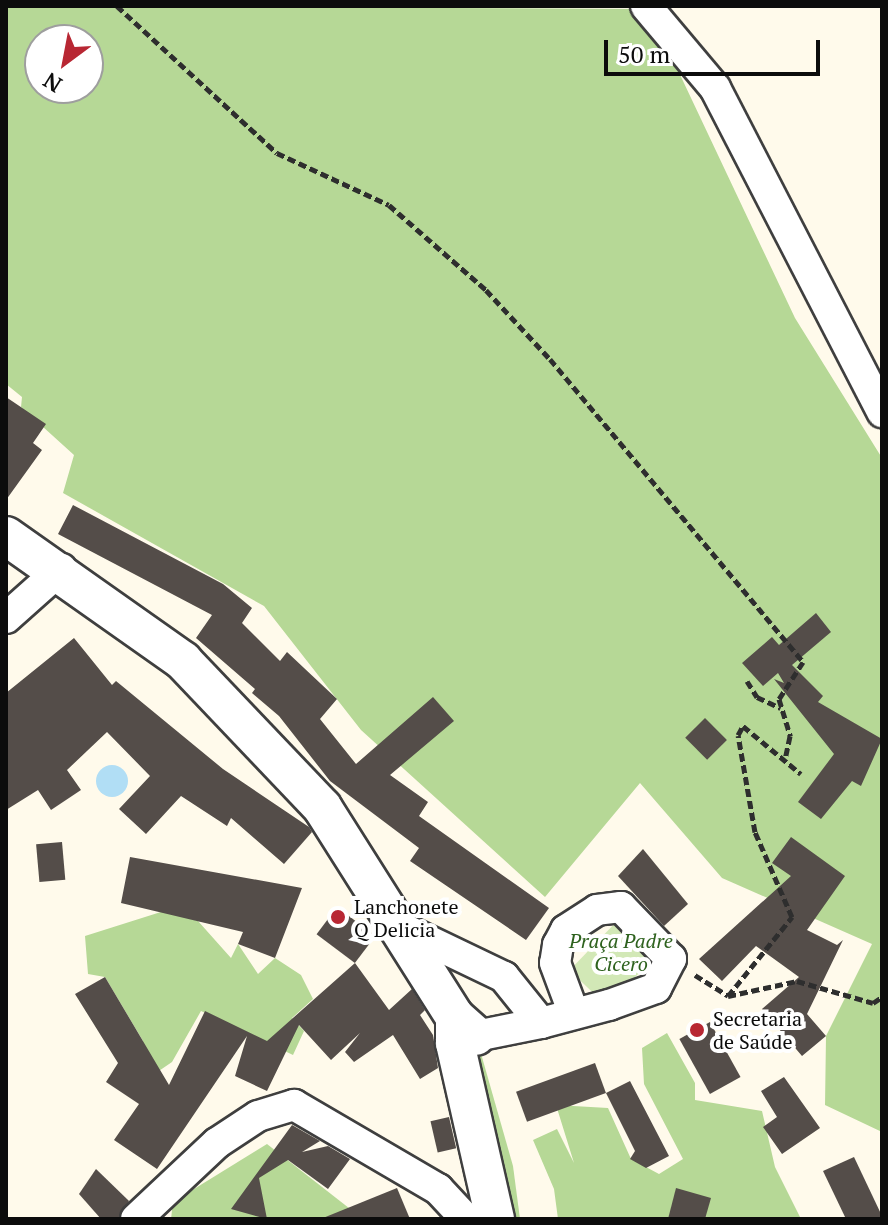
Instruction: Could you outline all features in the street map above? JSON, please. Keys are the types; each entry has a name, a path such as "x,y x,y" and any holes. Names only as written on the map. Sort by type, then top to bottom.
{"street":[{"path":"646,6 715,88 882,412"},
{"path":"6,536 61,569 183,661 322,807 404,929 462,1032 513,1166 520,1219"},
{"path":"6,618 61,569"},
{"path":"462,1032 541,1023 574,1014 656,988 671,959 632,912 621,907 597,910 566,930 558,945 555,963 574,1014"},
{"path":"404,929 504,977 541,1023"},
{"path":"462,1032 495,1219"},
{"path":"136,1219 217,1143 258,1116 294,1105 438,1189 466,1219"}],"path":[{"path":"117,6 277,153 389,205 496,301 803,662 779,699 790,736 785,759"},
{"path":"747,681 757,697 782,709"},
{"path":"728,996 792,917 755,832 738,735 743,726 801,774"},
{"path":"671,959 728,996 797,981 873,1003 882,997"}],"green space":[{"path":"6,6 649,9 795,318 882,458 882,1132 825,1105 826,1036 872,944 722,878 640,783 545,897 361,730 264,606 63,493 74,455 21,407 22,397 6,384"},
{"path":"164,911 198,921 231,958 238,944 258,974 275,958 301,975 313,999 292,1018 304,1031 293,1055 201,1011 172,1062 150,1077 121,1058 143,1041 105,977 88,974 85,936"},
{"name":"Praça Padre Cicero","path":"621,917 658,953 607,1006 570,970"},
{"path":"667,1033 695,1083 695,1100 762,1111 775,1167 801,1219 558,1219 554,1189 533,1140 557,1129 574,1163 556,1105 608,1108 631,1159 659,1174 683,1159 644,1084 642,1048"},
{"path":"476,1036 513,1166 520,1219 495,1219 479,1136"},
{"path":"267,1144 363,1219 171,1219 173,1202"}],"water":[{"path":"112,765 123,770 128,781 123,792 112,797 101,792 96,781 101,770"}],"building":[{"path":"6,397 46,424 33,443 42,450 6,500"},
{"path":"73,505 223,584 252,608 242,623 280,661 287,652 337,699 320,719 356,764 433,697 454,721 390,775 428,802 419,816 549,908 526,940 410,861 419,848 330,781 279,716 252,693 255,689 196,638 212,615 58,534"},
{"path":"816,613 831,632 792,665 823,696 818,702 882,739 861,786 852,781 821,819 798,802 834,754 774,679 784,683 778,673 763,686 742,663 772,637 779,645"},
{"path":"74,638 112,685 116,681 223,769 309,827 312,832 284,864 231,818 227,826 181,796 146,834 119,809 150,776 107,732 67,770 81,790 51,810 38,790 6,810 6,693"},
{"path":"705,718 727,740 707,760 685,738"},
{"path":"791,837 845,876 807,930 837,945 843,940 807,1014 826,1036 802,1056 762,1009 799,977 756,946 722,981 699,959 791,876 772,863"},
{"path":"62,842 65,880 39,882 36,844"},
{"path":"643,849 688,904 664,926 618,876"},
{"path":"130,857 302,888 275,958 238,944 243,932 121,903"},
{"path":"337,907 375,936 355,963 317,934"},
{"path":"355,963 389,1010 412,989 425,1010 420,1015 433,1035 438,1068 420,1079 393,1035 354,1062 345,1052 360,1033 331,1060 299,1025 267,1091 235,1076 247,1036 157,1169 114,1140 139,1104 106,1082 118,1063 75,994 105,977 169,1085 205,1011 267,1041"},
{"path":"710,1022 741,1077 710,1094 679,1039"},
{"path":"595,1063 606,1093 527,1122 516,1092"},
{"path":"784,1077 820,1128 782,1154 763,1127 777,1117 761,1091"},
{"path":"630,1081 669,1156 646,1168 630,1159 635,1151 606,1093"},
{"path":"449,1117 456,1148 438,1152 430,1121"},
{"path":"292,1125 320,1141 302,1152 328,1146 350,1159 328,1189 288,1160 259,1178 267,1219 231,1209"},
{"path":"854,1157 882,1219 846,1219 823,1171"},
{"path":"96,1169 129,1201 118,1219 101,1219 79,1194"},
{"path":"397,1188 410,1219 323,1218"},
{"path":"676,1188 711,1198 705,1219 668,1219"}],"place":[{"name":"Lanchonete Q Delicia","path":"338,917"},
{"name":"Secretaria de Saúde","path":"697,1030"}]}
